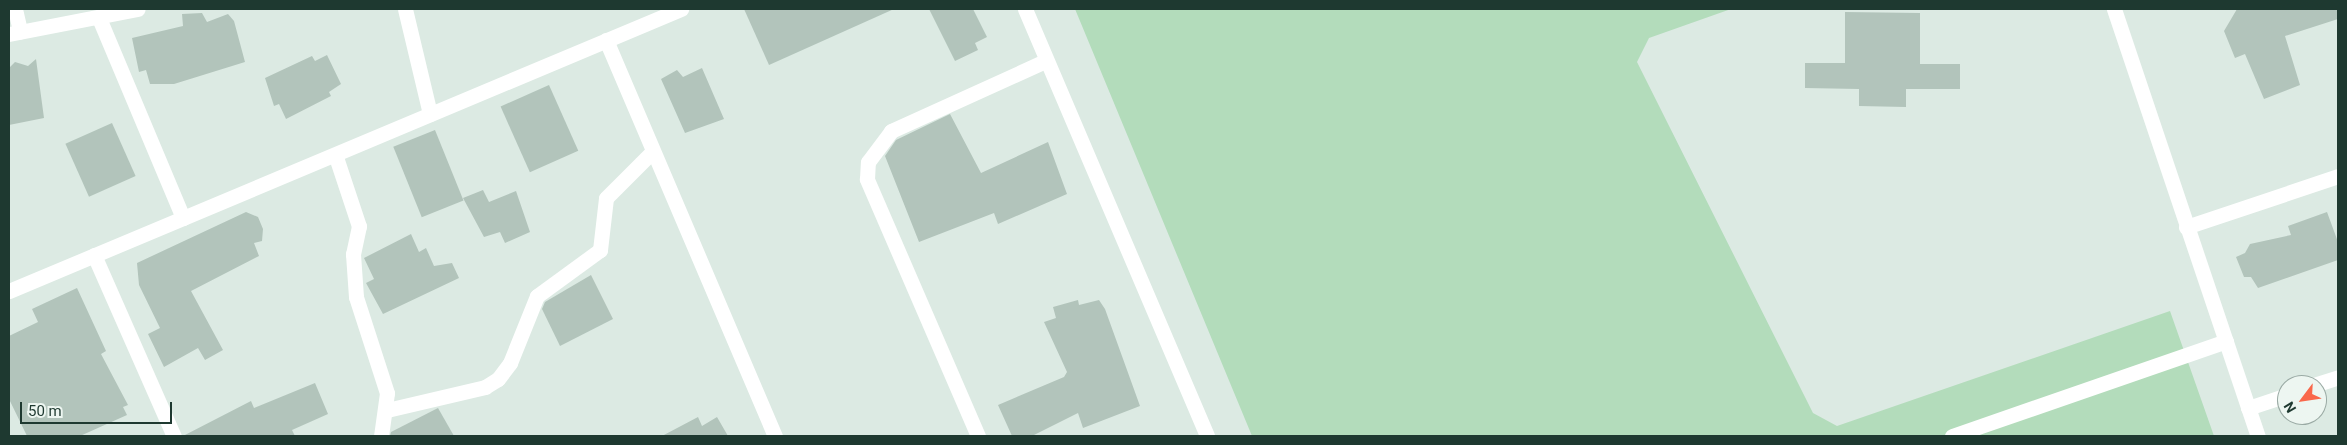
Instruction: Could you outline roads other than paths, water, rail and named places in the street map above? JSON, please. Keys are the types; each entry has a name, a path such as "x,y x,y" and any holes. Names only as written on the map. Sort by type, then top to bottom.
{"street":[{"path":"15,9 14,32 99,18 138,9"},
{"path":"405,9 430,114"},
{"path":"9,291 182,218 336,157 430,114 681,9"},
{"path":"1025,9 1045,61 1207,436"},
{"path":"2114,9 2258,436"},
{"path":"99,18 182,218"},
{"path":"606,40 651,153 775,436"},
{"path":"978,436 868,179 868,162 892,131 1045,61"},
{"path":"386,410 485,387 498,379 510,363 537,296 600,250 606,198 651,153"},
{"path":"336,157 359,226 352,280 384,376 386,410 381,436"},
{"path":"2186,227 2338,176"},
{"path":"94,256 174,436"},
{"path":"1952,436 2226,340"},
{"path":"2248,408 2277,398"}]}
